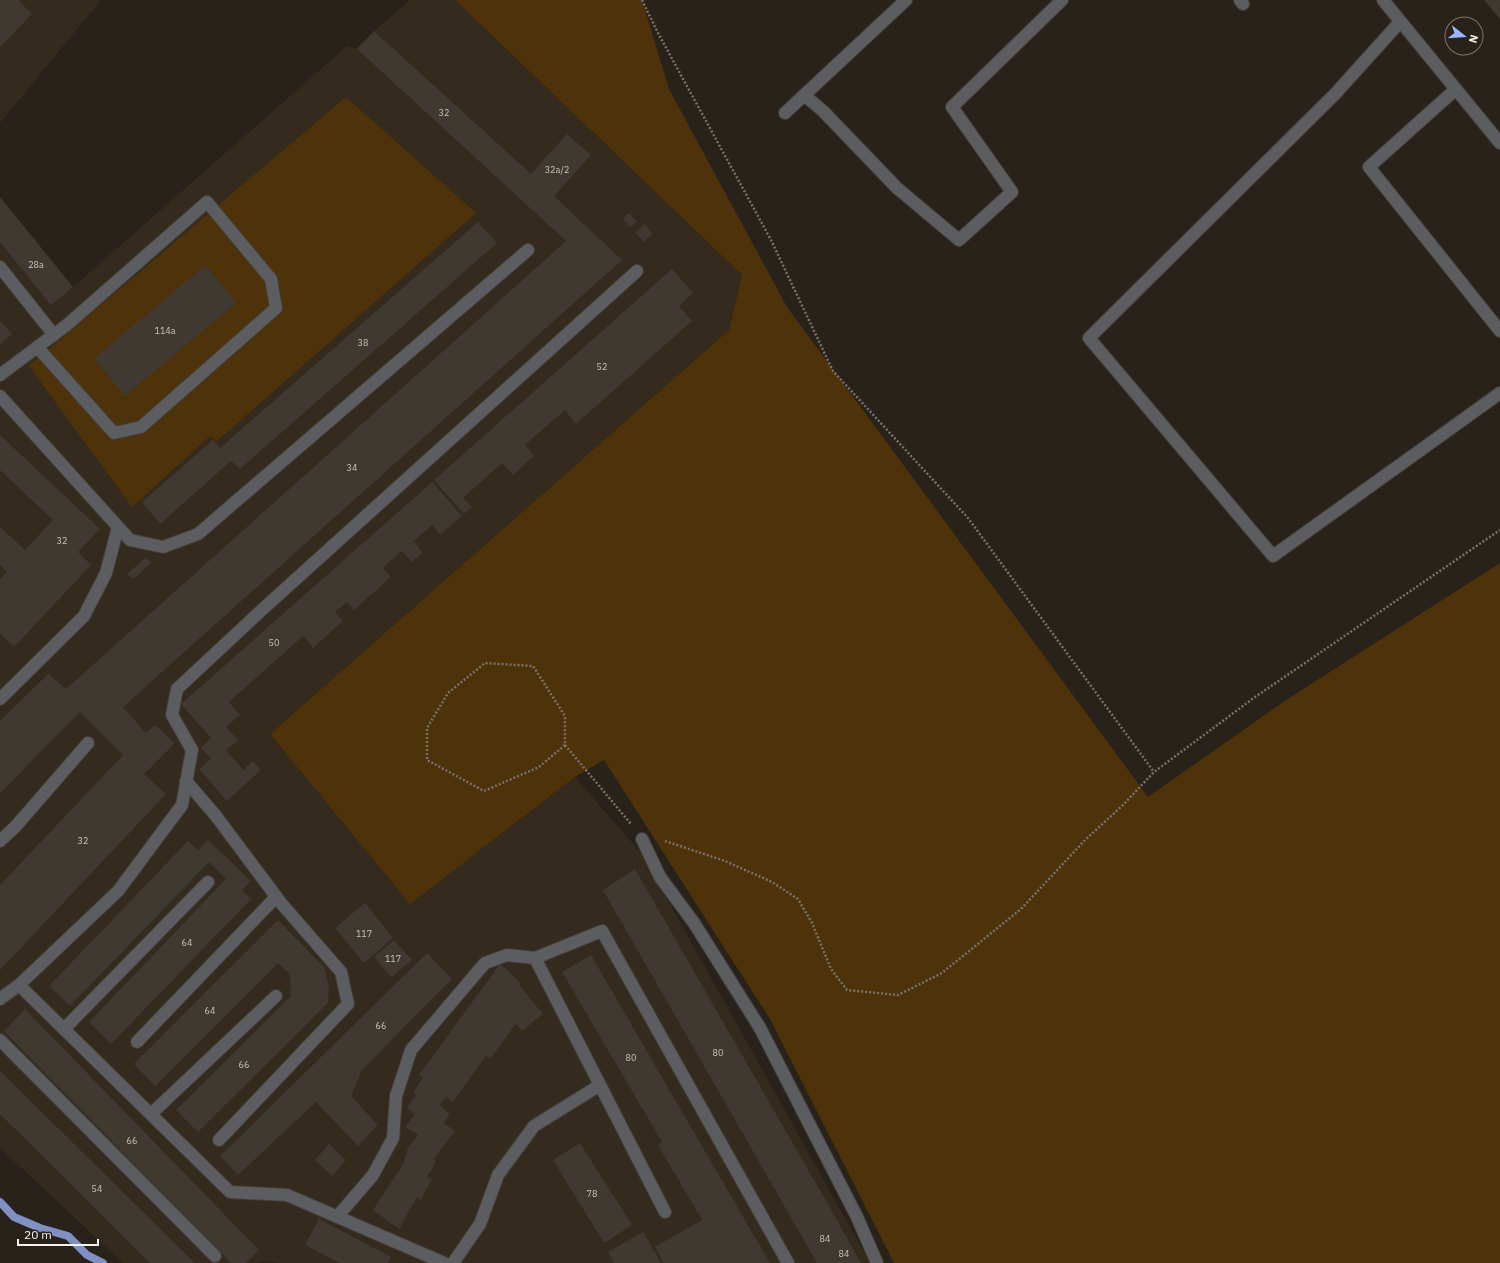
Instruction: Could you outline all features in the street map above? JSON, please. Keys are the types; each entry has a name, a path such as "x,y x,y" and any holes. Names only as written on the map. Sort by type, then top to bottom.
{"lane":[{"path":"785,113 906,0"},
{"path":"804,95 823,112 897,188 959,240 1012,192 952,107 1062,0"},
{"path":"1384,0 1400,22 1500,143"},
{"path":"1400,22 1334,94 1089,338 1273,556 1500,393"},
{"path":"1456,89 1369,167 1500,330"},
{"path":"0,375 54,335 207,202 272,279 276,308 142,427 114,433 38,348"},
{"path":"0,396 130,540 163,546 198,534 528,250"},
{"path":"0,267 54,335"},
{"path":"0,999 19,985 118,891 182,805 192,750 172,715 177,689 265,607 637,271"},
{"path":"0,699 84,616 106,573 118,527"},
{"path":"0,841 16,826 88,743"},
{"path":"186,781 216,816 276,897 341,972 348,1004 219,1140"},
{"path":"642,839 660,877 694,923 760,1028 857,1216 877,1263"},
{"path":"64,1029 208,882"},
{"path":"137,1042 276,897"},
{"path":"337,1217 373,1175 394,1138 396,1096 411,1050 485,963 507,955 535,958 602,932 788,1263"},
{"path":"535,958 664,1212"},
{"path":"19,985 230,1192 287,1195 444,1263"},
{"path":"151,1114 276,996"},
{"path":"0,1040 215,1256"},
{"path":"454,1263 480,1224 498,1175 534,1126 600,1085"}],"path":[{"path":"642,0 658,33 771,240 833,371 968,518 1154,772"},
{"path":"565,745 539,766 484,791 427,760 427,728 448,693 485,663 533,666 565,716 565,745 642,839 666,841 725,861 772,882 798,899 812,923 831,969 847,990 898,995 942,973 1021,909 1086,839 1121,807 1154,772 1255,696 1500,530"}],"shaded area":[{"path":"0,0 101,0 0,123"},
{"path":"410,0 455,0 742,275 729,330 270,734 410,903 575,777 642,854 870,1263 281,1263 261,1261 258,1263 123,1263 0,1148 0,197 73,287 347,46 357,49 374,31"},
{"path":"455,0 642,0 669,89 787,307 1148,797 1283,702 1500,563 1500,1263 894,1263 770,1019 604,760 575,777 410,904 270,734 729,330 742,275"},
{"path":"346,97 476,213 217,441 210,436 132,507 29,366"}],"building":[{"path":"0,0 18,0 32,14 0,47"},
{"path":"1484,0 1500,0 1500,19"},
{"path":"374,31 531,174 567,134 591,155 554,196 622,260 123,707 146,733 155,725 175,743 144,774 166,794 0,970 0,885 123,755 80,712 0,793 0,721 48,674 66,689 566,241 357,49"},
{"path":"0,197 73,287 51,305 0,242"},
{"path":"629,213 637,222 630,227 623,218"},
{"path":"478,222 497,243 240,469 231,461 160,524 142,502 213,440 220,448"},
{"path":"645,224 653,234 644,242 635,232"},
{"path":"206,265 236,303 125,396 94,358"},
{"path":"672,269 693,293 679,306 692,321 576,424 565,410 525,445 534,456 513,475 502,463 463,498 472,507 464,514 434,480"},
{"path":"0,320 12,334 0,344"},
{"path":"0,435 100,529 78,552 91,565 14,647 0,633 0,579 7,572 0,565 0,527 25,550 53,520 0,470"},
{"path":"432,482 462,516 440,535 432,525 414,541 423,553 412,562 402,551 383,568 391,577 354,610 347,602 335,612 343,621 313,648 303,636 229,702 240,715 226,727 238,740 226,750 243,770 253,761 261,770 227,801 199,769 211,759 201,748 211,738 181,704"},
{"path":"146,557 151,563 133,579 127,574"},
{"path":"208,840 251,881 242,890 251,899 111,1044 89,1022 226,879 209,862 70,1006 49,986 188,841 198,850"},
{"path":"635,869 861,1263 817,1263 603,890"},
{"path":"365,903 393,938 364,963 335,928"},
{"path":"278,920 324,967 329,987 328,1003 198,1132 176,1110 291,996 290,974 278,963 155,1086 134,1064"},
{"path":"394,940 412,960 391,977 374,957"},
{"path":"427,953 452,979 362,1070 351,1096 378,1125 358,1146 316,1102 238,1175 220,1156"},
{"path":"591,955 770,1263 664,1263 655,1247 702,1220 658,1145 662,1142 562,972"},
{"path":"500,964 522,984 519,985 543,1014 522,1031 516,1024 490,1059 486,1056 453,1102 446,1097 439,1105 450,1114 444,1123 455,1131 434,1159 436,1162 427,1177 432,1179 421,1200 417,1197 399,1229 373,1210 403,1164 408,1148 418,1135 405,1127 415,1114 407,1108 416,1095 413,1093 423,1078 419,1075"},
{"path":"25,1009 259,1250 246,1263 231,1263 4,1031"},
{"path":"0,1071 195,1263 150,1263 0,1114"},
{"path":"580,1143 632,1225 604,1243 553,1160"},
{"path":"329,1144 346,1160 332,1176 315,1160"},
{"path":"319,1219 391,1257 388,1263 340,1263 305,1245"},
{"path":"643,1232 661,1263 614,1263 608,1252"}],"waterway":[{"path":"0,1202 14,1217 40,1228 68,1236 87,1255 103,1263"}]}
